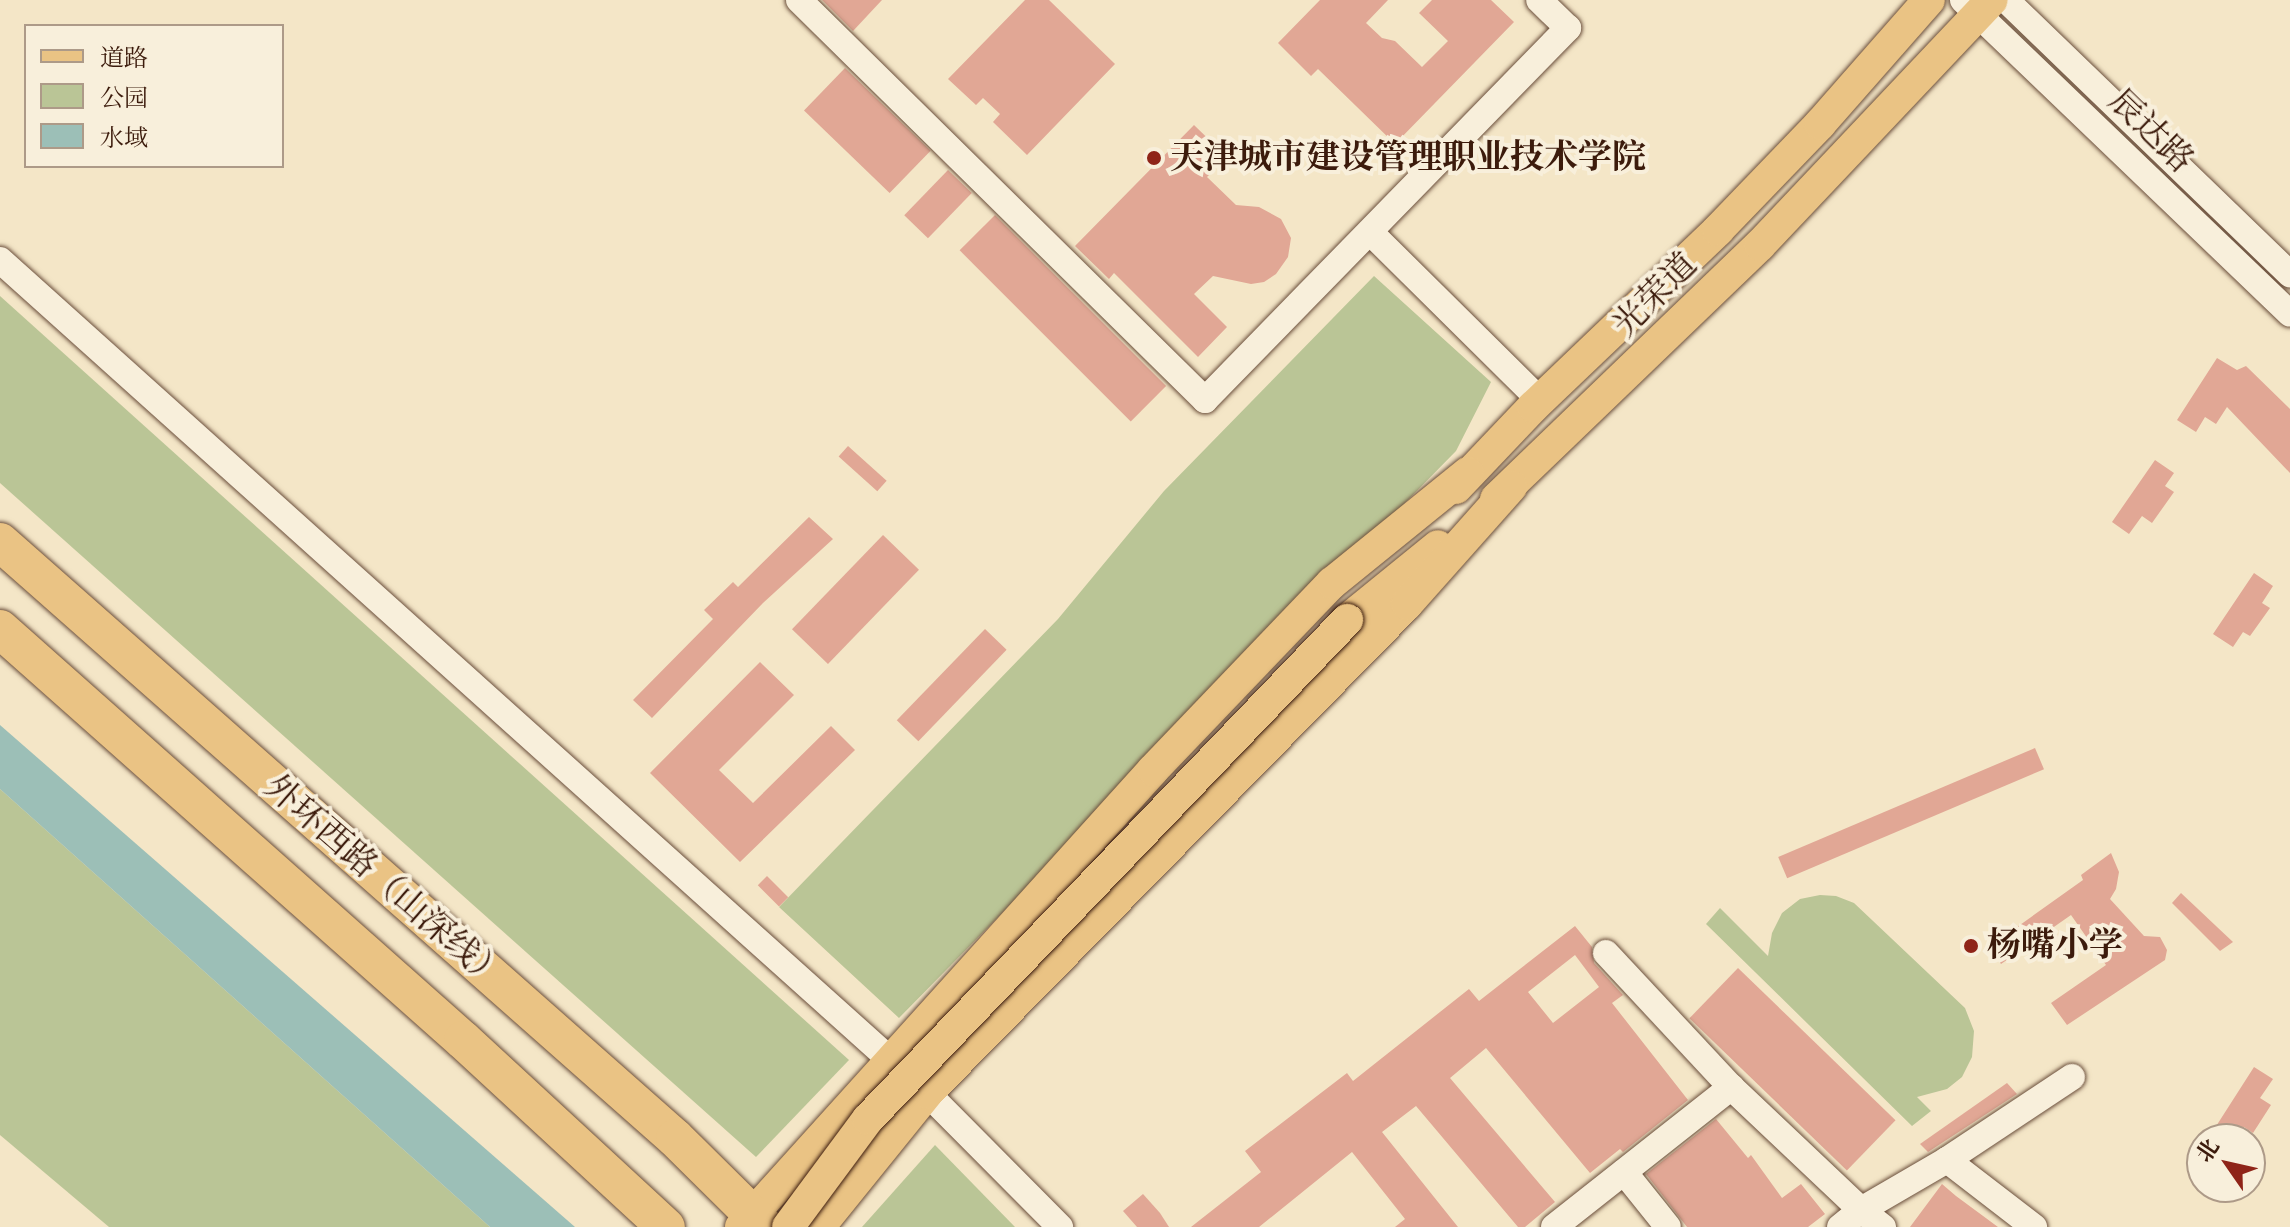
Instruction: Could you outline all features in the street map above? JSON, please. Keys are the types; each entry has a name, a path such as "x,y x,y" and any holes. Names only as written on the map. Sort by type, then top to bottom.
{"highway":[{"name":"外环西路（山深线）","path":"0,542 663,1127 752,1223"},
{"name":"外环西路（山深线）","path":"0,629 463,1040 666,1227"}],"main road":[{"name":"光荣道","path":"1468,473 1718,230 1820,124 1929,0"},
{"name":"光荣道","path":"1347,620 1511,487 1760,245 1985,4"},
{"path":"752,1223 890,1060 1153,770 1332,583 1468,473"},
{"path":"788,1227 878,1108 1347,620 1468,473"},
{"path":"819,1227 927,1093 1407,604 1511,487"}],"street":[{"path":"799,0 1205,400 1568,28 1539,0"},
{"name":"辰达路","path":"1985,4 2290,274"},
{"name":"辰达路","path":"1985,4 2290,314"},
{"path":"1371,233 1540,400"},
{"path":"0,260 927,1093 1060,1227"},
{"path":"1606,953 1731,1087 1861,1210 1883,1227"},
{"path":"1840,1227 1861,1210 1947,1160 2072,1077"},
{"path":"1554,1227 1731,1087"},
{"path":"1947,1160 2034,1227"},
{"path":"1624,1172 1668,1227"}],"green space":[{"path":"1374,276 1491,382 1456,451 899,1018 779,907 1058,619 1164,491"},
{"path":"0,296 849,1060 756,1157 0,483"},
{"path":"0,789 490,1227 109,1227 0,1135"},
{"path":"1836,896 1854,903 1965,1008 1974,1031 1972,1057 1962,1077 1947,1089 1917,1097 1931,1111 1912,1126 1706,924 1720,908 1768,956 1772,933 1782,913 1800,899"},
{"path":"935,1145 1015,1227 862,1227"}],"water":[{"path":"0,725 575,1227 490,1227 0,789"}],"building":[{"path":"822,0 882,0 853,31"},
{"path":"1025,0 1049,0 1115,64 1027,155 993,122 1000,114 983,98 976,105 948,79"},
{"path":"1320,0 1388,0 1366,23 1382,38 1395,41 1422,67 1448,41 1419,13 1432,0 1491,0 1514,22 1395,144 1318,69 1311,76 1278,43"},
{"path":"845,68 931,151 890,193 804,110"},
{"path":"1194,125 1227,157 1207,177 1236,205 1259,207 1281,219 1291,238 1288,257 1276,274 1264,282 1251,284 1213,276 1194,294 1227,327 1198,357 1114,273 1109,279 1075,246"},
{"path":"948,170 972,193 928,238 904,215"},
{"path":"995,215 1166,386 1131,421 960,250"},
{"path":"2217,358 2237,370 2246,366 2290,409 2290,473 2227,407 2216,424 2205,417 2196,432 2177,420"},
{"path":"848,446 887,481 877,491 839,456"},
{"path":"2155,460 2174,473 2165,486 2174,492 2152,523 2142,516 2129,534 2112,522"},
{"path":"809,517 833,539 763,603 652,718 633,700 713,619 704,610 733,582 738,587"},
{"path":"883,535 919,570 828,664 792,629"},
{"path":"2254,573 2273,586 2262,603 2270,608 2250,636 2243,632 2233,647 2213,634"},
{"path":"985,629 1007,650 918,741 897,720"},
{"path":"760,662 794,695 719,770 753,803 831,726 855,750 740,862 650,773"},
{"path":"2035,748 2044,769 1787,878 1778,857"},
{"path":"2111,853 2119,872 2116,889 2110,899 2144,936 2160,937 2167,950 2165,960 2067,1025 2051,1003 2106,965 2071,915 2001,964 1989,947 2083,880 2081,875"},
{"path":"767,876 788,897 779,906 758,885"},
{"path":"2181,893 2233,942 2220,951 2172,903"},
{"path":"1575,926 1592,947 1594,963 1623,995 1612,1003 1688,1100 1623,1152 1620,1149 1590,1173 1486,1048 1450,1078 1555,1202 1525,1227 1518,1227 1416,1106 1382,1132 1458,1227 1395,1227 1405,1219 1352,1152 1259,1227 1191,1227 1261,1172 1245,1151 1347,1073 1353,1081 1469,989 1479,1001","holes":["1575,955 1599,987 1553,1023 1528,992"]},
{"path":"1738,968 1896,1120 1847,1170 1689,1018"},
{"path":"2254,1067 2273,1079 2260,1098 2271,1105 2259,1123 2218,1123"},
{"path":"2007,1083 2017,1094 1928,1152 1920,1144"},
{"path":"1716,1119 1748,1158 1751,1155 1782,1198 1801,1184 1825,1214 1808,1227 1687,1227 1646,1174"},
{"path":"1942,1184 1956,1196 1998,1227 1910,1227"},
{"path":"1143,1194 1169,1227 1137,1227 1123,1211"}],"place":[{"name":"天津城市建设管理职业技术学院","path":"1154,158"},
{"name":"杨嘴小学","path":"1971,946"}]}
